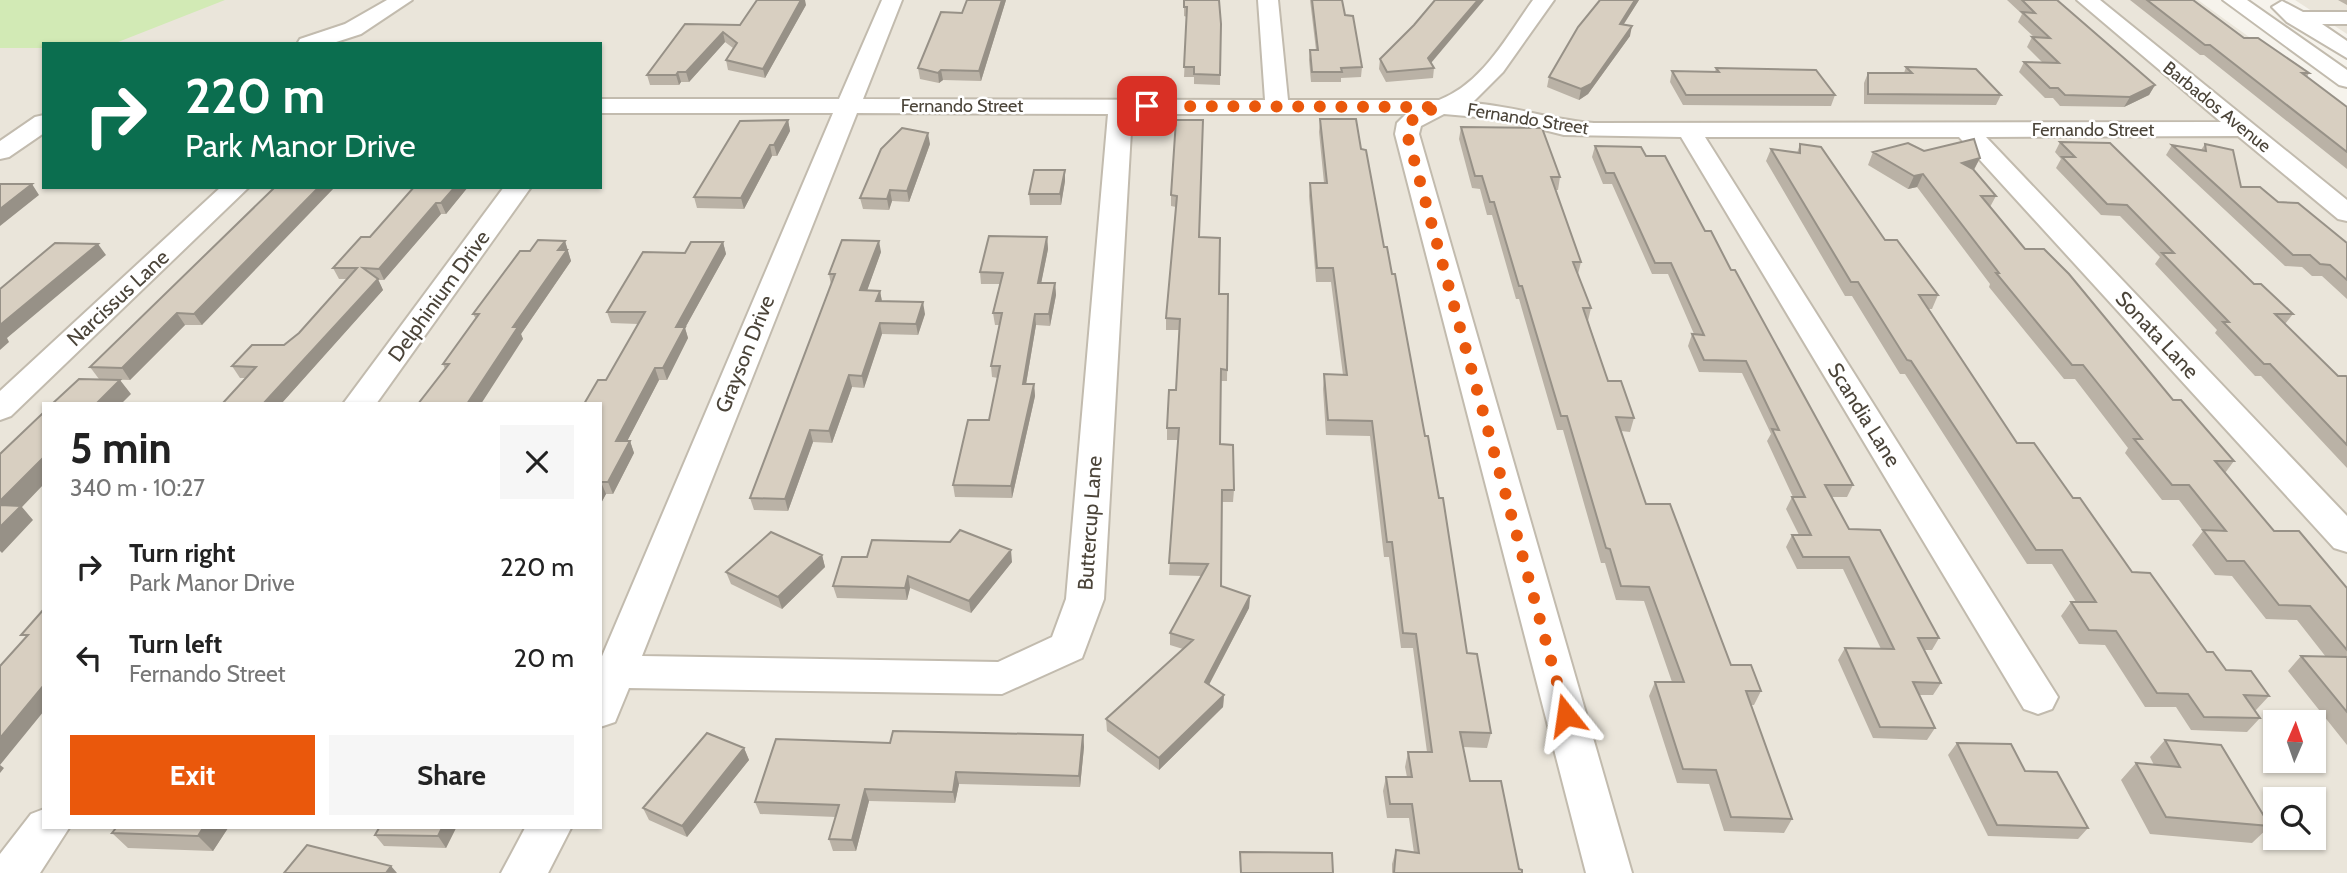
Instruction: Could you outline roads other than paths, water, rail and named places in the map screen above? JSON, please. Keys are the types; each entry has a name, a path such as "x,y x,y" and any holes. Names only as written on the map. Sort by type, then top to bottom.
{"street":[{"path":"314,42 353,29 402,0"},
{"name":"Grayson Drive","path":"602,705 845,107 892,0"},
{"path":"1268,0 1277,107"},
{"path":"1544,0 1482,81 1465,97 1421,113 1409,123 1407,134 1609,873"},
{"name":"Barbados Avenue","path":"2087,0 2347,214"},
{"path":"2233,0 2299,18 2347,18"},
{"path":"2266,9 2347,80"},
{"path":"2299,18 2347,51"},
{"name":"Fernando Street","path":"602,106 1440,107 1500,111 1564,128 1690,132 2245,130"},
{"name":"Buttercup Lane","path":"615,673 1002,678 1068,647 1085,599 1121,106"},
{"path":"0,152 42,123"},
{"name":"Sonata Lane","path":"1967,131 2347,539"},
{"name":"Scandia Lane","path":"1690,132 2038,698"},
{"name":"Narcissus Lane","path":"0,409 234,189"},
{"name":"Delphinium Drive","path":"360,402 517,189"},
{"path":"13,873 46,829"},
{"path":"524,873 548,829"}]}
